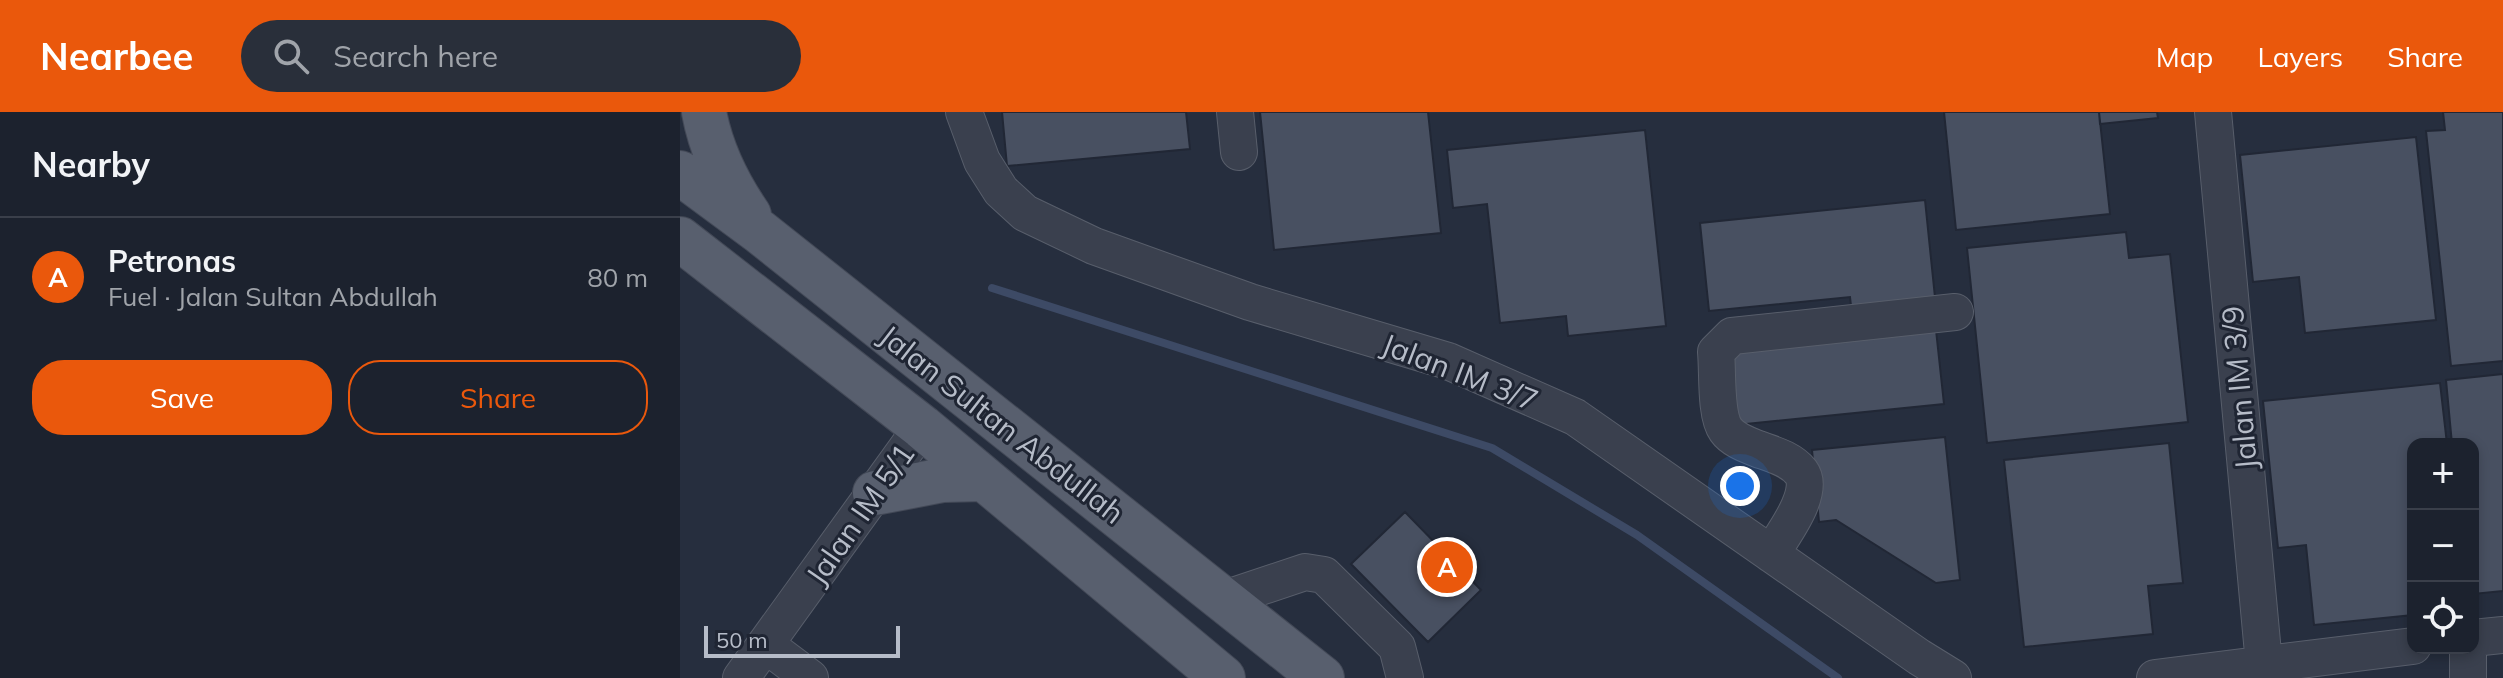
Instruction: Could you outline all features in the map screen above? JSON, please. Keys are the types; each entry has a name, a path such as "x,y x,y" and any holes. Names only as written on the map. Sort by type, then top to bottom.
{"main road":[{"path":"704,112 713,149 733,191 760,232"},
{"name":"Jalan Sultan Abdullah","path":"680,173 760,232 1322,678"},
{"name":"Jalan Sultan Abdullah","path":"680,239 922,427 1223,678"},
{"path":"875,493 943,480 984,479"}],"street":[{"name":"Jalan IM 3/7","path":"964,112 982,161 1001,191 1025,213 1094,246 1250,302 1448,361 1575,417 1953,678"},
{"path":"1235,112 1239,152"},
{"name":"Jalan IM 3/9","path":"2213,112 2283,668"},
{"path":"1771,554 1799,508 1806,488 1804,478 1800,470 1783,459 1744,443 1727,432 1721,419 1716,352 1724,341 1732,336 1955,312"},
{"name":"Jalan IM 5/1","path":"741,678 922,427"},
{"path":"1224,599 1305,572 1324,575 1397,647 1405,678"},
{"path":"2479,637 2503,635"},
{"path":"766,645 810,678"},
{"path":"2155,678 2283,668 2407,647"},
{"path":"2468,654 2468,678"}],"building":[{"path":"1002,112 1186,112 1190,149 1007,166"},
{"path":"1260,112 1428,112 1441,233 1274,250"},
{"path":"1944,112 2099,112 2110,214 1956,230"},
{"path":"2099,112 2157,112 2158,118 2100,124"},
{"path":"2443,112 2503,112 2503,361 2451,366 2426,131 2445,130"},
{"path":"1645,130 1666,326 1568,336 1566,316 1500,323 1487,204 1453,208 1447,150"},
{"path":"2416,137 2436,320 2305,333 2299,277 2253,282 2240,155"},
{"path":"1925,200 1936,307 1852,315 1850,297 1709,311 1700,223"},
{"path":"2126,232 2129,258 2170,254 2188,422 1987,443 1967,248"},
{"path":"1936,330 1944,404 1736,425 1727,350"},
{"path":"2503,374 2503,591 2479,593 2479,438 2451,438 2446,380"},
{"path":"2440,383 2446,438 2407,438 2407,616 2314,625 2306,545 2278,548 2263,401"},
{"path":"1945,437 1960,580 1936,583 1836,520 1819,522 1812,450"},
{"path":"2169,443 2183,583 2148,586 2153,634 2024,647 2004,460"},
{"path":"1405,512 1481,590 1428,642 1351,564"}],"waterway":[{"path":"992,288 1492,448 1637,535 1838,678"}],"place":[{"name":"Petronas","path":"1447,567"}]}
